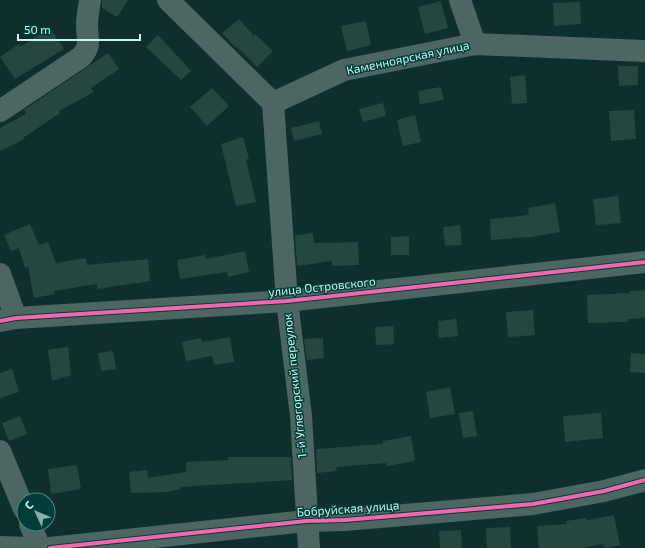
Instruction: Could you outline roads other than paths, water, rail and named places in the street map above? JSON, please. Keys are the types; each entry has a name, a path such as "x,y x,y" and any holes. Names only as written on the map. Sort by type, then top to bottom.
{"street":[{"path":"0,111 80,57 86,51 88,47 87,25 90,0"},
{"path":"168,0 273,103"},
{"path":"460,0 474,44"},
{"name":"Каменноярская улица","path":"273,103 344,70 474,44 645,51"},
{"name":"1-й Углегорский переулок","path":"273,103 287,301 301,416 306,521 309,548"},
{"name":"улица Островского","path":"8,320 287,301 645,262"},
{"path":"0,274 8,320"},
{"path":"0,452 17,492"},
{"name":"Бобруйская улица","path":"50,548 306,521 345,520 533,504 604,491 645,480"},
{"path":"33,532 40,548"},
{"path":"0,547 28,548"}]}
